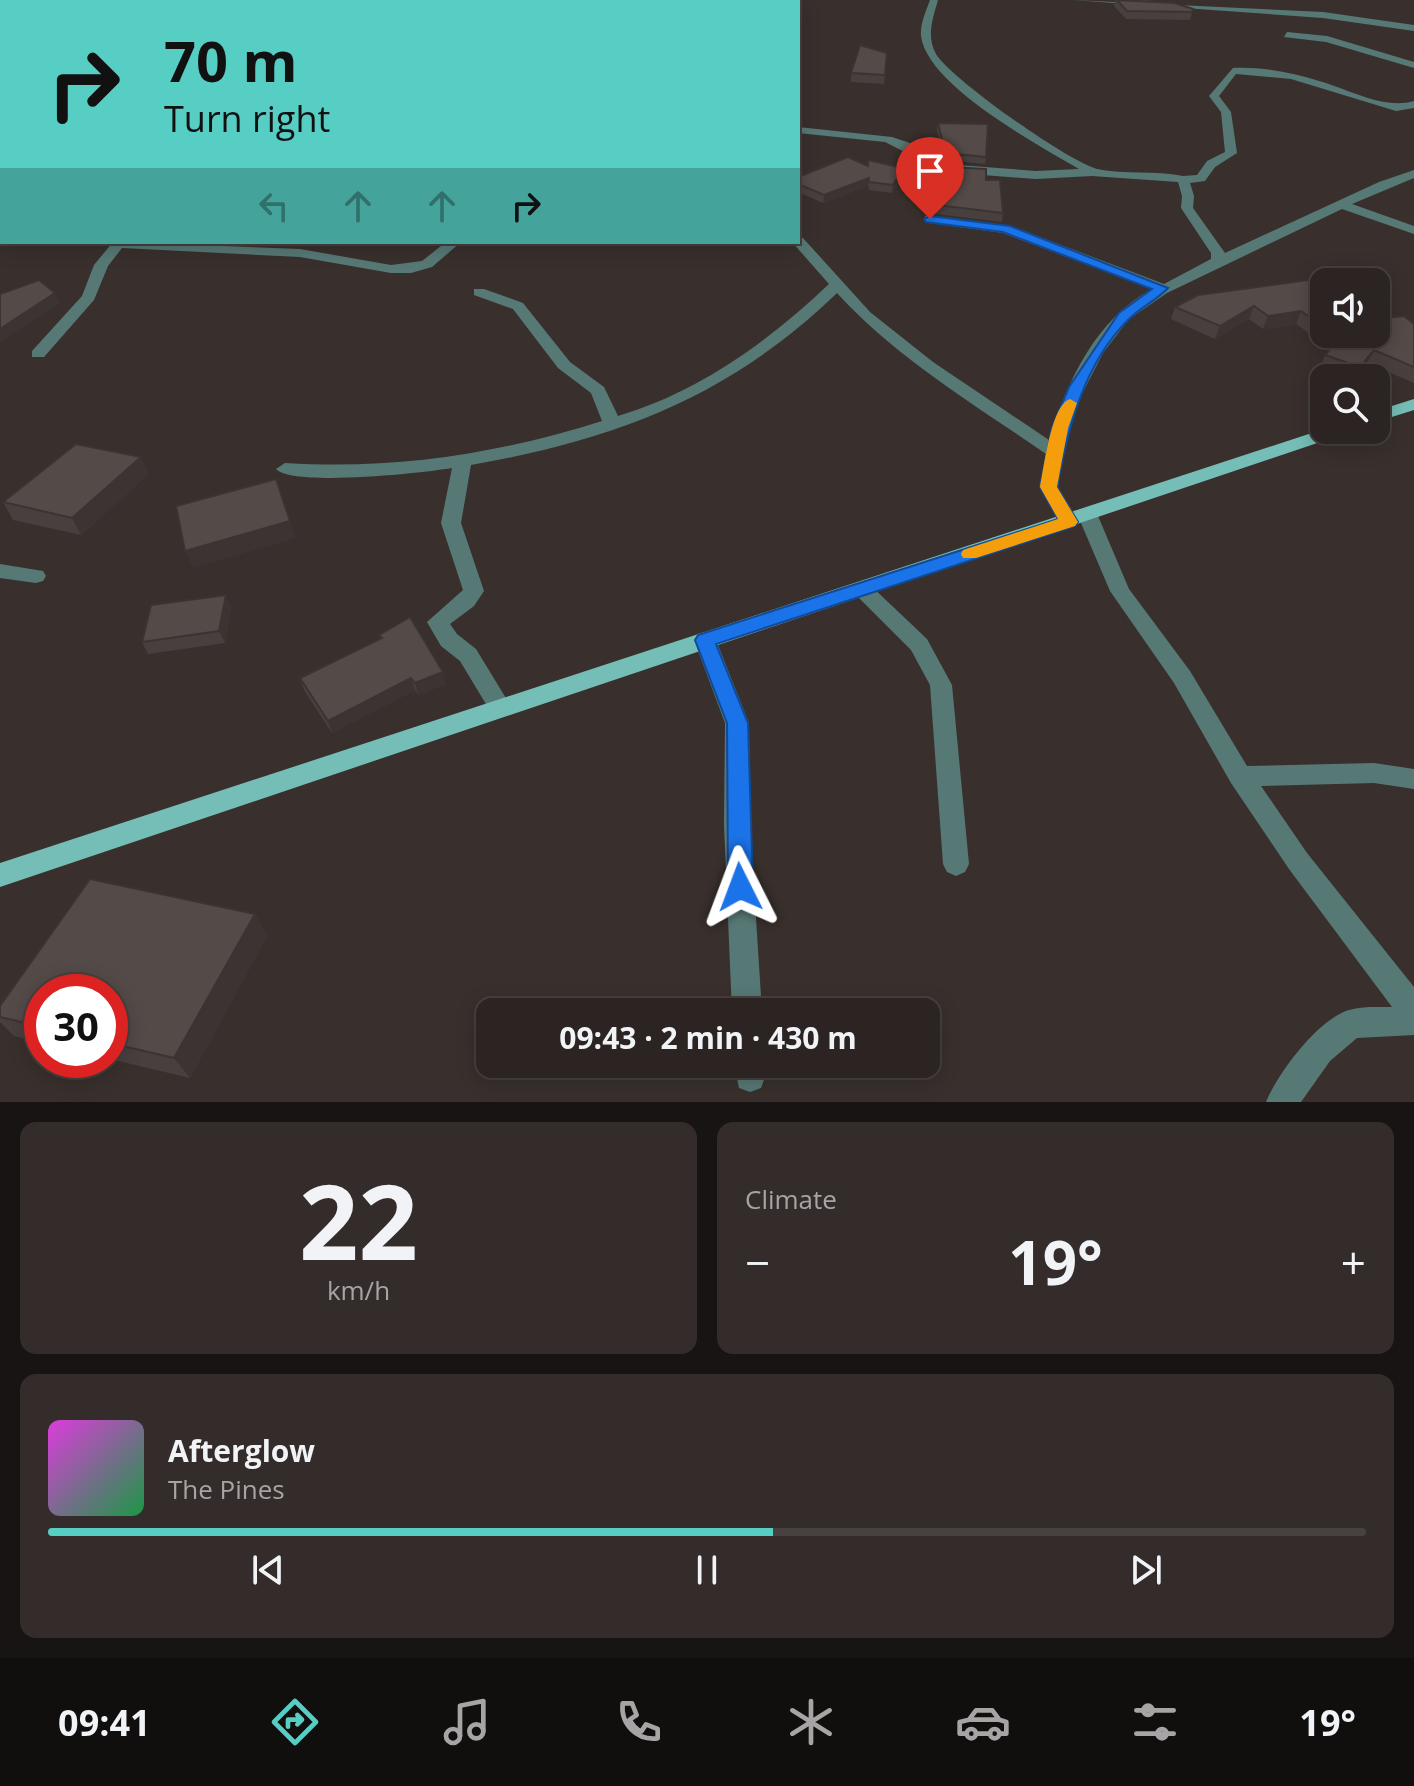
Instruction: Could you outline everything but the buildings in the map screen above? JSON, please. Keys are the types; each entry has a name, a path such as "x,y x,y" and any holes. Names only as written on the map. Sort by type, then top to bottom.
{"main road":[{"path":"1390,412 1414,404"},
{"path":"0,875 1310,440"}],"street":[{"path":"934,0 925,38 935,61 980,104 1092,172"},
{"path":"1076,0 1337,16 1414,28"},
{"path":"1275,0 1337,16"},
{"path":"1287,35 1327,39 1414,65"},
{"path":"800,130 891,140 906,145 933,165 944,168 1036,175 1092,172 1183,180 1201,178 1211,164 1231,153 1226,112 1214,96 1233,71 1298,80 1396,108 1414,104"},
{"path":"1414,174 1374,186 1343,205 1218,259 1162,288 1124,316 1077,387 1060,428 1049,487 1078,519 1120,591 1182,677 1240,776 1298,861 1414,1011"},
{"path":"1183,180 1188,196 1187,208 1218,253 1218,259"},
{"path":"1343,205 1414,230"},
{"path":"930,219 1006,229 1162,288"},
{"path":"800,243 865,315 927,365 1054,451"},
{"path":"38,354 89,297 101,265 118,244"},
{"path":"137,244 300,253 391,269 411,269 427,264 452,244"},
{"path":"285,469 367,470 463,460 557,441 661,408 692,393 779,335 837,285"},
{"path":"479,292 518,306 564,365 598,391 612,423"},
{"path":"463,460 451,523 474,591 467,601 438,622 449,640 468,655 500,708"},
{"path":"0,571 36,576"},
{"path":"862,589 919,645 941,685 956,864"},
{"path":"705,640 737,723 737,825 746,998"},
{"path":"1240,776 1374,773 1414,779"},
{"path":"1282,1102 1319,1050 1351,1024 1414,1020"}],"slow traffic":[{"path":"970,554 1069,522 1049,487 1052,460 1070,403"}],"route":[{"path":"740,887 737,723 705,640 1069,522 1049,487 1060,428 1077,387 1124,316 1162,288 1060,252 1006,229 930,219"}]}
